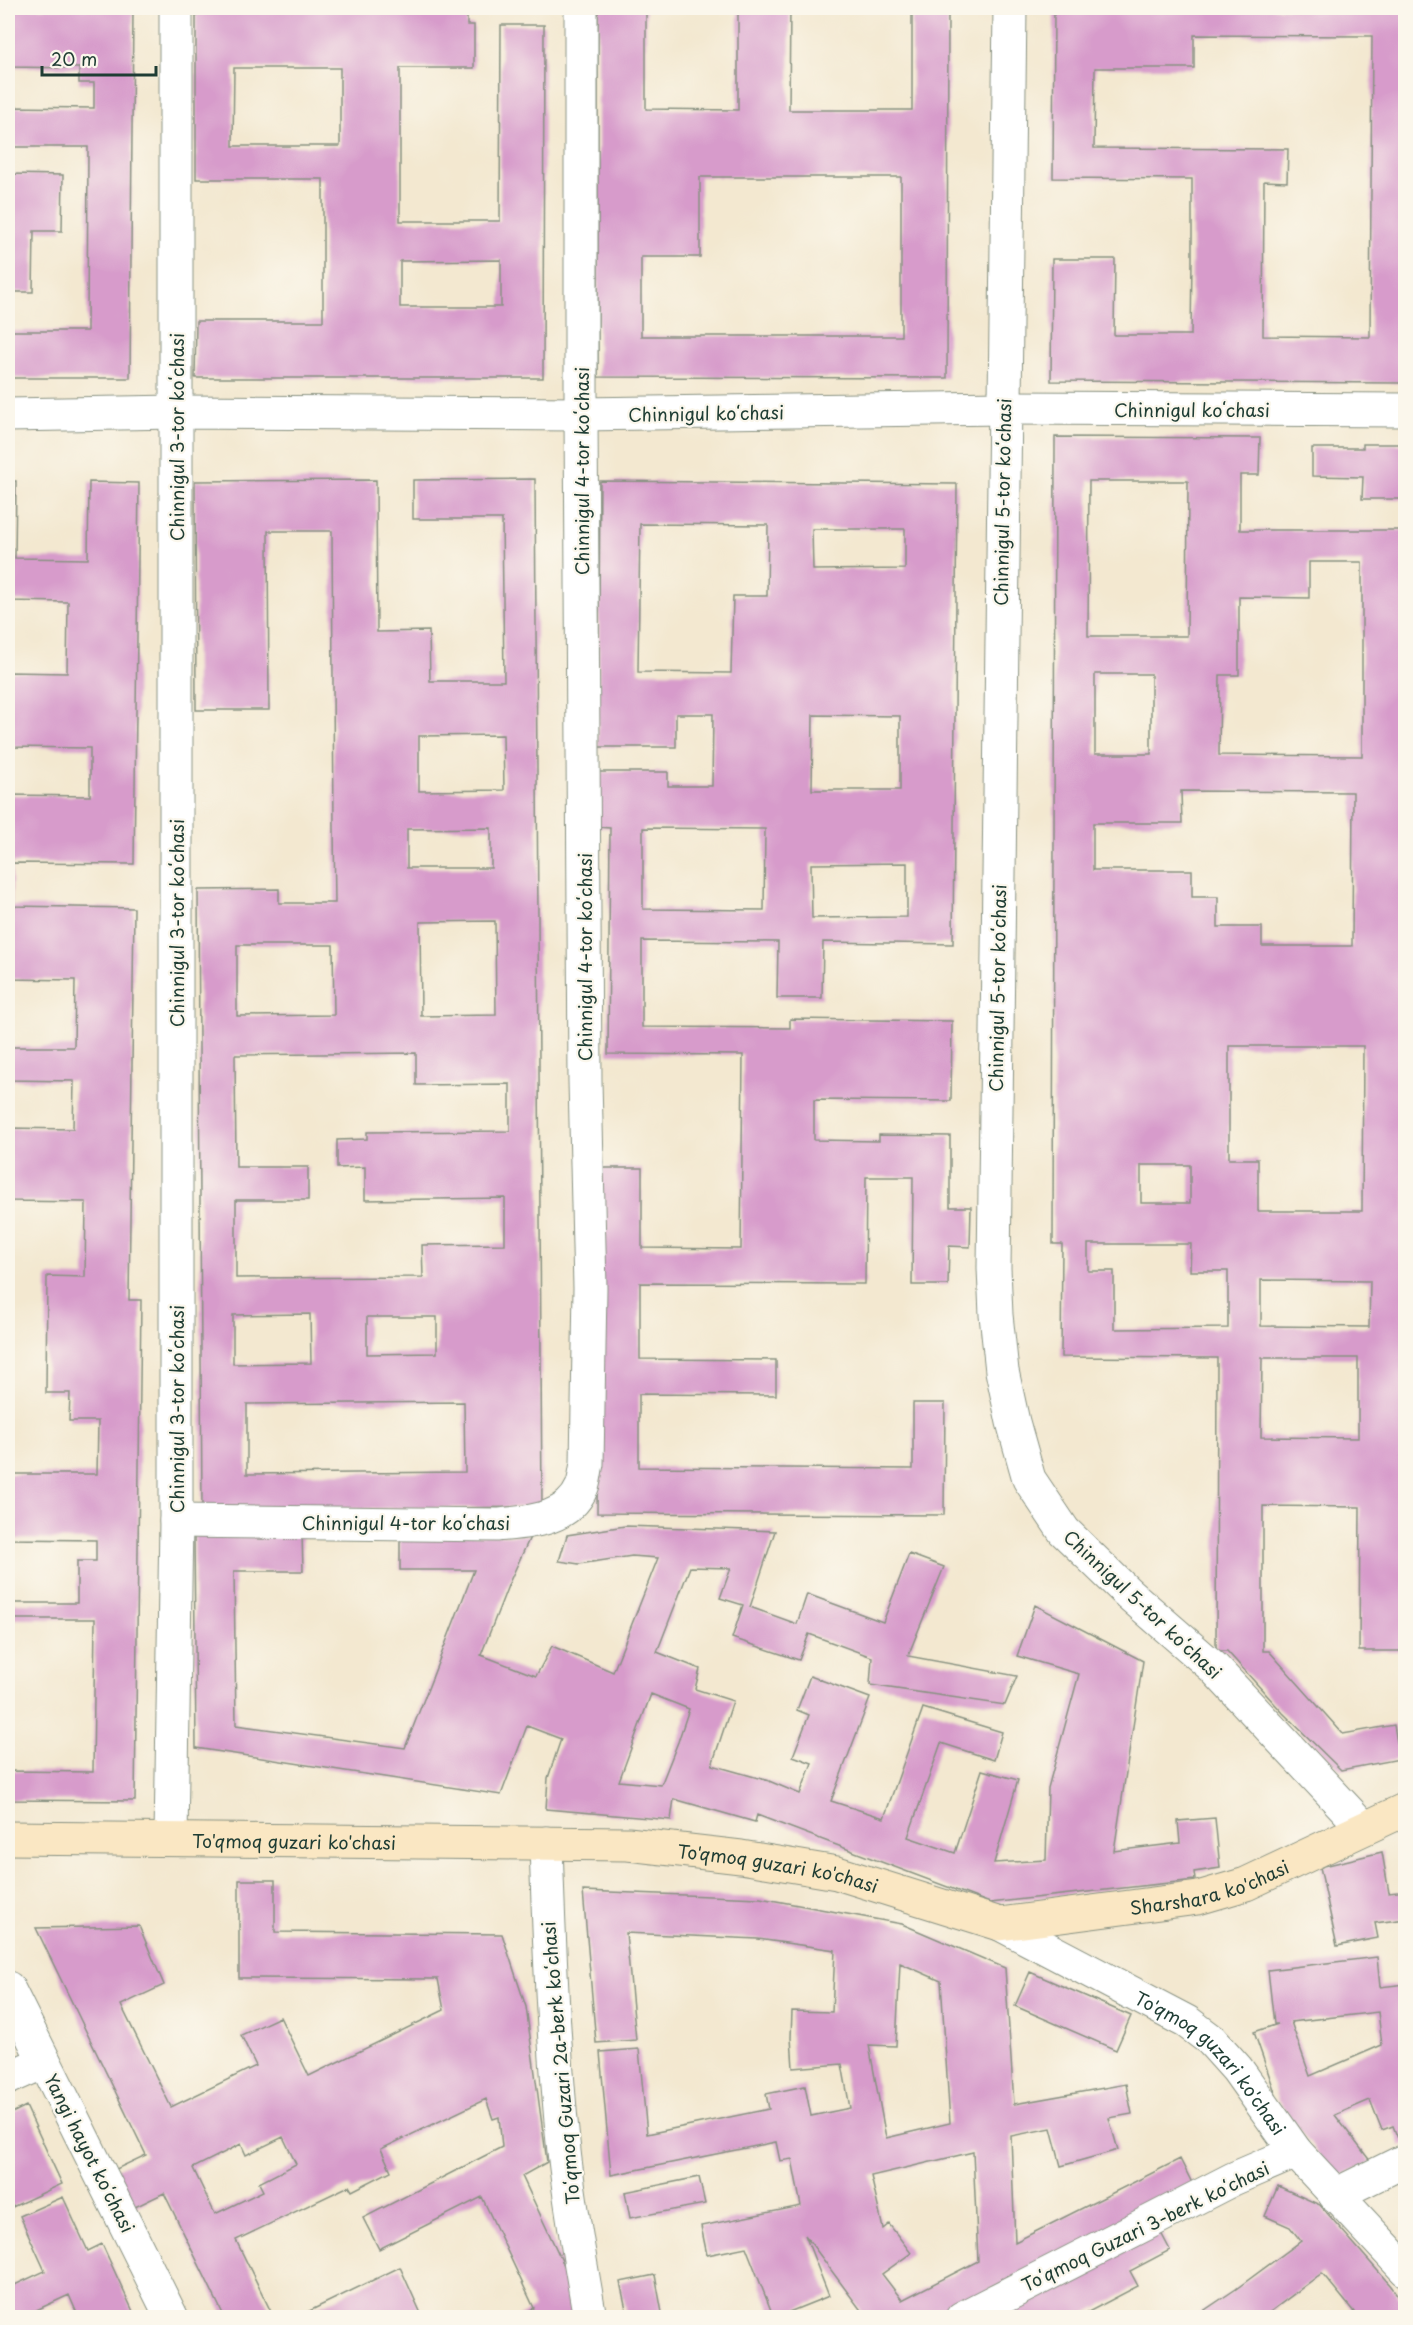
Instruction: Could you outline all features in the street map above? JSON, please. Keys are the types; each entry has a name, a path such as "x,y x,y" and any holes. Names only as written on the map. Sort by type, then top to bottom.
{"street":[{"name":"Chinnigul 3-tor koʻchasi","path":"171,1838 176,1521 176,8"},
{"name":"Chinnigul 4-tor koʻchasi","path":"176,1521 497,1525 532,1521 556,1514 571,1504 582,1487 587,1464 590,1288 585,1069 580,414 581,8"},
{"name":"Chinnigul 5-tor koʻchasi","path":"1010,8 1003,408 994,1268 1002,1371 1029,1479 1064,1532 1128,1593 1213,1667 1364,1828"},
{"name":"Chinnigul koʻchasi","path":"8,415 176,412 580,414 1003,408 1406,410"},
{"name":"Sharshara ko'chasi","path":"1000,1924 1198,1898 1245,1884 1406,1809"},
{"name":"To'qmoq guzari ko'chasi","path":"8,1838 628,1844 741,1857 837,1873 1000,1924 1187,2022 1211,2040 1238,2069 1296,2152 1406,2270"},
{"name":"Toʻqmoq Guzari 2a-berk koʻchasi","path":"546,1843 549,1947 563,2142 574,2228 590,2318"},
{"name":"Yangi hayot koʻchasi","path":"8,1988 172,2318"},
{"path":"8,2078 44,2062"},
{"name":"Toʻqmoq Guzari 3-berk koʻchasi","path":"962,2318 1233,2180 1296,2152"},
{"path":"1335,2195 1406,2160"}],"building":[{"path":"8,8 133,8 130,378 8,378 8,331 87,331 88,147 8,147 8,107 94,108 94,83 79,83 79,68 8,67"},
{"path":"196,8 467,10 467,25 474,25 474,68 400,68 400,221 500,221 501,25 544,25 543,378 195,378 196,321 323,321 323,179 196,179","holes":["234,68 340,68 340,146 233,146","501,260 501,307 400,307 400,261"]},
{"path":"598,8 646,8 646,109 738,110 738,8 790,8 789,110 912,110 912,8 948,8 947,378 598,377","holes":["700,177 901,177 901,336 641,336 641,257 700,257"]},
{"path":"1054,8 1406,8 1406,383 1051,381 1052,259 1115,259 1114,335 1191,335 1192,260 1192,179 1053,178","holes":["1194,35 1372,36 1370,337 1263,336 1264,181 1287,182 1288,149 1094,148 1095,68 1194,68"]},
{"path":"8,174 63,175 62,231 34,231 33,292 8,292"},
{"path":"1055,437 1260,438 1259,475 1240,475 1240,530 1406,530 1405,1651 1359,1651 1360,1507 1263,1506 1263,1651 1269,1651 1343,1734 1394,1725 1400,1759 1341,1770 1283,1713 1227,1651 1216,1651 1217,1358 1061,1357 1062,1244 1053,1244","holes":["1089,481 1188,481 1187,636 1088,636","1309,562 1362,562 1362,756 1219,755 1220,675 1239,675 1239,597 1309,598","1095,674 1151,674 1151,754 1095,754","1181,791 1353,792 1352,946 1262,946 1262,927 1218,927 1218,897 1192,897 1192,870 1093,870 1093,823 1182,823","1229,1046 1363,1046 1362,1211 1258,1211 1258,1159 1229,1159","1141,1165 1190,1165 1190,1203 1141,1203","1088,1244 1191,1244 1190,1271 1228,1271 1228,1328 1114,1329 1114,1271 1088,1271","1261,1280 1370,1281 1369,1327 1261,1326","1262,1358 1358,1358 1358,1438 1261,1437"]},
{"path":"1363,444 1406,444 1406,499 1362,499 1363,477 1312,476 1312,448 1363,448"},
{"path":"535,479 542,1507 202,1510 198,890 279,889 279,903 335,903 332,531 268,531 269,710 196,710 195,481 376,480 377,632 429,631 430,681 504,681 502,519 413,519 413,480","holes":["503,735 504,790 419,791 419,736","491,828 491,868 407,868 407,829","495,921 496,1015 421,1016 420,922","237,945 333,945 334,1015 237,1016","416,1053 416,1085 510,1084 510,1131 367,1132 367,1139 337,1140 337,1168 365,1167 365,1200 505,1198 505,1244 422,1245 423,1277 236,1278 236,1200 308,1200 308,1167 236,1167 235,1055","310,1314 311,1363 233,1364 233,1315","367,1317 437,1317 437,1353 367,1354","464,1402 465,1472 247,1474 247,1404"]},
{"path":"8,481 16,481 15,558 88,559 89,482 139,483 134,864 12,863 12,906 134,908 129,1300 141,1300 135,1801 8,1800 8,1771 93,1772 95,1619 8,1619 8,1603 77,1603 77,1561 96,1561 96,1540 8,1539 8,1474 97,1474 98,1421 69,1421 70,1393 46,1393 47,1276 85,1277 86,1202 8,1201 8,1128 73,1129 74,1081 8,1080 8,1047 74,1047 75,980 8,979 8,795 90,796 90,748 8,747 8,672 67,673 68,602 8,601"},
{"path":"600,481 957,484 953,944 823,942 822,998 777,998 778,942 642,941 642,1027 790,1028 790,1019 952,1021 951,1101 814,1100 814,1140 879,1141 879,1135 950,1136 950,1207 971,1207 970,1247 949,1246 948,1285 912,1285 913,1177 866,1177 865,1284 640,1283 640,1359 776,1360 776,1395 639,1394 639,1467 913,1469 913,1403 945,1403 944,1515 597,1513 600,1168 642,1168 642,1248 741,1249 743,1055 608,1054 610,828 597,827 598,772 668,772 668,786 712,786 713,714 676,714 676,747 598,747","holes":["640,524 768,525 767,596 733,596 731,673 638,672","812,529 905,529 905,569 813,570","813,715 900,716 900,790 812,790","643,828 765,829 764,910 643,909","907,863 907,917 812,918 811,864"]},
{"path":"625,1526 775,1531 750,1607 797,1624 807,1594 883,1622 909,1554 944,1567 908,1656 1017,1676 1005,1705 870,1685 872,1657 809,1634 799,1660 732,1638 743,1605 720,1598 731,1568 690,1567 657,1652 700,1669 695,1689 733,1701 712,1765 769,1781 800,1794 812,1763 793,1756 809,1715 797,1710 810,1676 870,1698 831,1801 884,1818 923,1708 1002,1732 994,1760 941,1743 908,1837 955,1853 982,1770 1018,1780 994,1863 1046,1860 1048,1788 1079,1674 1017,1656 1035,1605 1143,1661 1114,1851 1180,1843 1178,1821 1215,1818 1220,1868 1194,1872 1195,1880 990,1903 757,1815 755,1822 674,1799 671,1820 546,1809 548,1778 561,1739 527,1726 501,1795 196,1748 194,1534 302,1534 303,1571 234,1571 236,1725 405,1748 474,1570 400,1570 400,1535 531,1535 509,1583 481,1655 536,1676 552,1646 613,1672 658,1558 632,1556 579,1564 559,1561 567,1535","holes":["651,1694 689,1709 661,1785 619,1781"]},
{"path":"1382,1852 1389,1893 1406,1891 1406,1919 1375,1923 1378,1938 1337,1946 1320,1867"},
{"path":"239,1880 275,1880 275,1932 502,1934 526,2007 547,2162 522,2176 585,2310 570,2318 515,2318 534,2308 482,2197 379,2249 363,2218 502,2147 499,2117 493,2119 486,2099 381,2149 391,2171 352,2191 349,2186 236,2240 274,2318 225,2318 164,2193 133,2208 114,2170 146,2155 36,1928 139,1926 164,1985 121,2005 171,2107 256,2066 241,2035 280,2017 309,2076 444,2010 438,1979 239,1978","holes":["283,2137 296,2164 259,2183 263,2191 215,2214 193,2168 241,2144 246,2155"]},
{"path":"583,1891 760,1898 902,1924 1005,1968 1014,2104 1126,2084 1132,2114 1109,2118 1118,2150 1061,2166 1051,2128 1011,2136 1015,2242 1180,2159 1194,2187 937,2318 855,2318 863,2313 805,2235 829,2296 774,2318 746,2247 707,2255 701,2226 801,2206 792,2159 780,2161 776,2142 611,2175 600,2052 639,2049 647,2134 769,2109 766,2094 805,2086 811,2116 850,2108 842,2064 793,2068 792,2011 832,2012 835,1950 758,1939 626,1933 636,2040 596,2043","holes":["900,1963 941,1981 950,2123 886,2138 869,2045 896,2046","973,2152 978,2261 902,2300 882,2274 911,2253 889,2224 883,2229 871,2176"]},
{"path":"1377,1957 1380,1987 1406,1984 1406,2144 1401,2146 1393,2126 1382,2130 1370,2100 1335,2115 1371,2162 1336,2178 1278,2101 1254,2032 1278,2024 1274,2024 1268,1970","holes":["1378,2012 1382,2045 1310,2076 1291,2022"]},
{"path":"1030,1972 1131,2016 1116,2050 1015,2006"},
{"path":"26,2106 62,2184 8,2209 8,2115"},
{"path":"699,2177 705,2204 630,2218 625,2192"},
{"path":"1278,2186 1320,2205 1391,2286 1406,2307 1406,2316 1347,2318 1354,2312 1322,2273 1262,2318 1256,2318 1254,2315 1249,2318 1193,2318 1301,2241 1290,2227 1265,2216"},
{"path":"63,2197 88,2251 102,2244 136,2318 79,2318 69,2295 19,2318 8,2318 8,2288 45,2271 20,2216"},
{"path":"1160,2231 1170,2250 1130,2271 1138,2286 1077,2318 991,2318"},
{"path":"400,2267 423,2318 295,2318"},
{"path":"655,2275 663,2318 628,2318 620,2282"}]}
